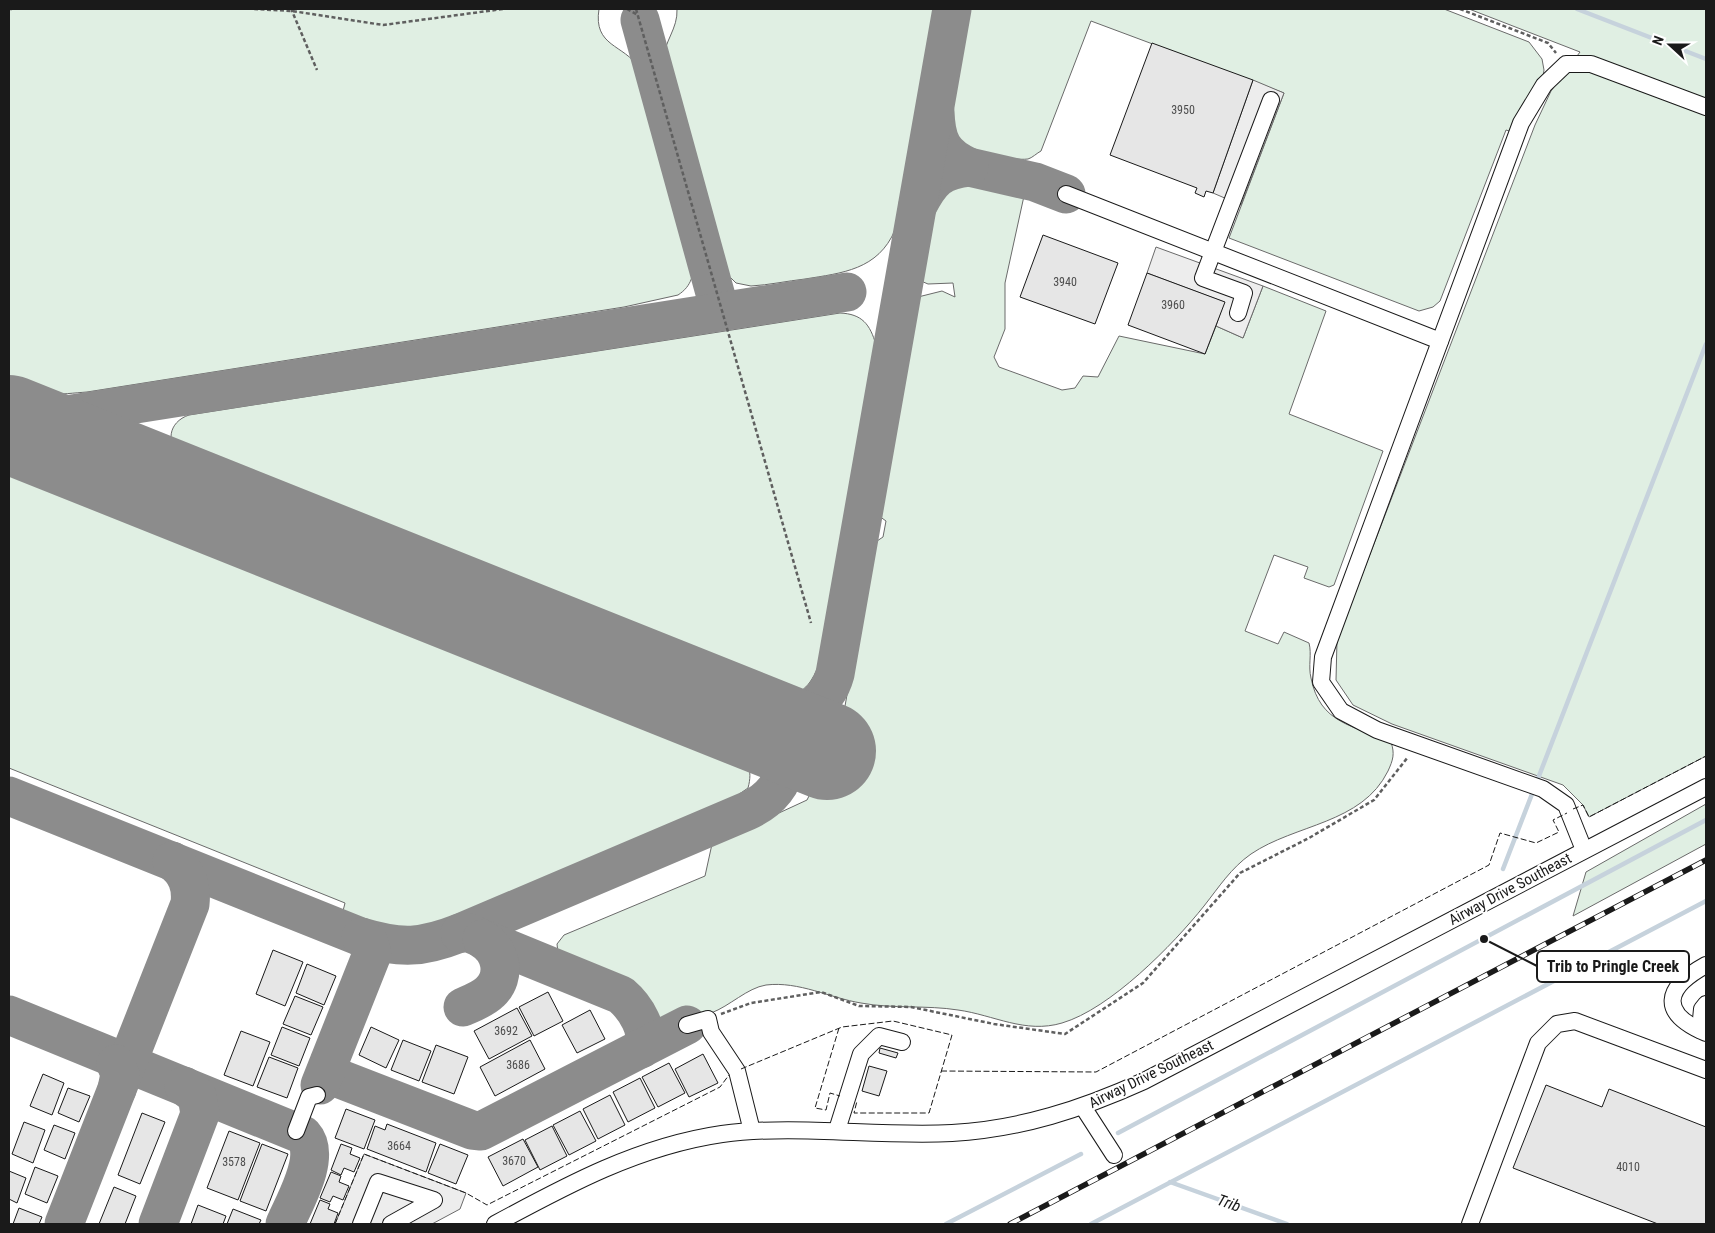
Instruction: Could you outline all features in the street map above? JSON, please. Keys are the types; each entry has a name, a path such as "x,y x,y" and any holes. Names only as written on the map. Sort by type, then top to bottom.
{"street":[{"path":"1584,850 1566,805 1543,789 1378,730 1341,711 1321,682 1323,657 1521,123 1544,85 1566,64 1591,64 1706,107"},
{"path":"1238,313 1244,293 1203,278 1271,100"},
{"path":"1066,194 1440,341"},
{"name":"Airway Drive Southeast","path":"495,1224 610,1166 677,1143 752,1131 837,1130 915,1133 981,1131 1043,1120 1082,1107 1144,1081 1706,787"},
{"path":"1703,1032 1680,1019 1675,1012 1673,1002 1682,980 1706,965"},
{"path":"1703,1032 1702,1009 1706,1004"},
{"path":"687,1025 708,1019 711,1032 737,1071 752,1131"},
{"path":"1470,1224 1538,1043 1557,1024 1575,1020 1706,1070"},
{"path":"837,1130 862,1054 879,1036 902,1042"},
{"path":"296,1131 309,1097 316,1095"},
{"path":"1082,1107 1114,1155"},
{"path":"361,1224 378,1182 434,1200 391,1224"}],"path":[{"path":"254,9 293,10 383,25 504,9"},
{"path":"627,9 638,15"},
{"path":"636,9 811,623"},
{"path":"1460,9 1548,43 1566,64"},
{"path":"293,10 318,70"},
{"path":"708,1019 751,1003 821,992 859,1006 912,1007 994,1024 1064,1034 1142,983 1240,873 1309,838 1374,800 1419,744"}],"green space":[{"path":"9,9 599,9 598,21 605,38 633,60 639,68 694,258 689,284 678,295 624,307 87,392 38,394 9,388"},
{"path":"677,9 935,9 895,230 888,243 869,262 845,271 819,277 751,286 736,283 723,270 663,61 677,16"},
{"path":"968,9 1444,9 1529,42 1542,59 1544,70 1542,83 1519,134 1506,130 1440,301 1433,307 1419,311 1229,238 1284,93 1091,21 1041,151 1028,159 1011,159 979,152 962,145 953,133 950,122 950,110"},
{"path":"1469,9 1706,9 1706,756 1589,817 1583,805 1563,785 1392,724 1353,705 1336,680 1337,640 1535,125 1551,91 1580,52"},
{"path":"962,184 1004,190 1024,196 1005,283 1005,329 994,357 999,367 1062,390 1075,388 1083,376 1098,377 1119,336 1205,354 1216,326 1243,338 1263,286 1326,311 1289,414 1383,451 1334,585 1329,587 1304,578 1308,567 1274,555 1245,631 1278,644 1284,632 1309,643 1311,678 1315,693 1322,705 1340,721 1391,742 1393,757 1391,764 1376,789 1362,802 1345,813 1268,844 1244,859 1226,878 1191,922 1139,974 1100,1004 1081,1016 1062,1023 1048,1026 1022,1025 958,1010 873,1005 849,1001 790,985 778,984 766,985 745,993 711,1013 688,1015 667,1024 653,1024 648,1022 642,1009 624,989 602,976 563,962 558,953 557,944 564,935 705,876 712,844 807,800 845,706 874,543 883,537 886,521 879,516 918,297 942,291 955,297 953,283 928,284 921,281 934,206 946,190"},
{"path":"840,313 854,315 864,322 871,331 876,345 818,667 806,687 796,693 773,693 182,457 173,446 171,440 173,428 182,418 189,415"},
{"path":"9,461 17,462 734,749 743,757 748,766 750,776 748,788 735,797 443,922 403,929 381,925 343,911 345,903 9,768"},
{"path":"1706,804 1706,844 1573,916 1586,872"}],"shaded area":[{"path":"1253,80 1284,93 1241,205 1213,193"},
{"path":"1156,247 1263,286 1243,338 1216,326 1224,302 1147,273"},
{"path":"364,1154 466,1193 460,1209 432,1224 335,1224"}],"building":[{"path":"1152,43 1253,80 1213,193 1206,191 1204,197 1195,193 1197,188 1110,155"},
{"path":"1043,235 1118,263 1095,324 1020,297"},
{"path":"1147,273 1225,302 1205,354 1128,325"},
{"path":"273,950 303,962 285,1006 256,994"},
{"path":"307,964 336,976 324,1005 296,993"},
{"path":"548,992 563,1021 534,1036 519,1007"},
{"path":"295,996 323,1007 311,1035 283,1024"},
{"path":"517,1008 532,1036 489,1059 474,1031"},
{"path":"590,1010 605,1039 577,1053 562,1025"},
{"path":"282,1027 310,1038 299,1066 271,1055"},
{"path":"371,1027 399,1040 386,1068 359,1055"},
{"path":"241,1031 270,1042 253,1086 224,1075"},
{"path":"403,1040 431,1051 419,1081 391,1070"},
{"path":"530,1040 545,1069 495,1096 480,1067"},
{"path":"436,1045 468,1057 454,1094 422,1082"},
{"path":"880,1048 898,1053 896,1058 879,1053"},
{"path":"703,1054 718,1083 689,1097 675,1069"},
{"path":"269,1057 298,1068 287,1098 257,1087"},
{"path":"669,1063 685,1093 658,1107 642,1077"},
{"path":"869,1066 887,1071 879,1096 862,1091"},
{"path":"43,1074 64,1083 52,1115 30,1106"},
{"path":"640,1078 655,1108 628,1122 613,1092"},
{"path":"1546,1085 1602,1107 1609,1089 1706,1127 1706,1224 1658,1224 1513,1168"},
{"path":"68,1088 90,1096 79,1122 58,1113"},
{"path":"610,1095 625,1125 598,1139 583,1109"},
{"path":"346,1109 375,1120 364,1149 335,1138"},
{"path":"580,1111 596,1141 569,1155 553,1125"},
{"path":"142,1113 165,1122 140,1184 118,1175"},
{"path":"24,1122 45,1130 33,1163 12,1154"},
{"path":"387,1124 436,1143 426,1172 367,1149 375,1126 385,1130"},
{"path":"54,1125 75,1133 65,1159 44,1150"},
{"path":"552,1126 567,1156 540,1170 525,1140"},
{"path":"229,1131 260,1143 238,1200 207,1188"},
{"path":"523,1139 538,1167 503,1186 488,1157"},
{"path":"262,1144 288,1154 266,1211 240,1201"},
{"path":"341,1144 352,1148 350,1154 360,1158 354,1172 344,1168 341,1175 331,1170"},
{"path":"440,1144 468,1155 456,1184 428,1173"},
{"path":"35,1167 58,1176 47,1203 25,1194"},
{"path":"9,1171 26,1178 17,1203 9,1199"},
{"path":"331,1172 341,1176 339,1182 349,1186 343,1200 333,1196 330,1202 320,1198"},
{"path":"114,1187 136,1196 125,1224 99,1224"},
{"path":"320,1200 330,1204 328,1209 338,1213 334,1224 310,1224"},
{"path":"198,1205 226,1216 223,1224 191,1224"},
{"path":"19,1208 42,1217 39,1224 13,1224"},
{"path":"233,1209 261,1220 259,1224 227,1224"}],"waterway":[{"path":"1577,9 1706,59"},
{"path":"1503,869 1706,344"},
{"path":"1118,1133 1706,820"},
{"path":"1091,1224 1706,901"},
{"path":"946,1224 1081,1154"},
{"name":"Trib","path":"1170,1182 1287,1224"}],"taxiway":[{"path":"9,796 361,937 400,945 434,942 460,933 747,811 769,797 780,783 784,766 782,757 765,726 808,710 825,695 831,686 835,674 952,9"},
{"path":"640,20 720,311"},
{"path":"918,205 927,189 937,178 959,168 969,167 952,157 942,146 937,131 935,112"},
{"path":"969,167 1035,182 1066,194"},
{"path":"9,424 847,292"},
{"path":"117,1089 190,904 189,885 185,875 172,861"},
{"path":"460,933 469,933 621,995 636,1013 643,1028 645,1035 641,1049"},
{"path":"320,1085 372,954 369,943 361,937"},
{"path":"463,1007 477,1001 490,992 499,979 500,964 497,956 494,950 482,939"},
{"path":"9,1015 303,1135 308,1144 310,1155 308,1166 305,1179 285,1224"},
{"path":"330,1061 330,1070 335,1077 472,1130 481,1131 687,1025"},
{"path":"64,1224 117,1089 120,1074 116,1064"},
{"path":"158,1224 200,1114 197,1096 184,1086"}],"runway":[{"path":"9,424 827,751"}],"railway":[{"path":"1010,1224 1706,860"}],"fence":[{"path":"1573,809 1583,805 1589,817 1706,756"},
{"path":"941,1071 1096,1072 1489,865 1500,833 1536,843 1559,832 1553,820 1567,813"},
{"path":"741,1069 842,1027 893,1021 952,1035 929,1113 854,1113 857,1101"},
{"path":"839,1028 815,1108 826,1110 830,1093 840,1096"},
{"path":"335,1224 364,1154 466,1193 487,1205 720,1087 729,1075"}],"place":[{"name":"Trib to Pringle Creek","path":"1484,939"}]}
